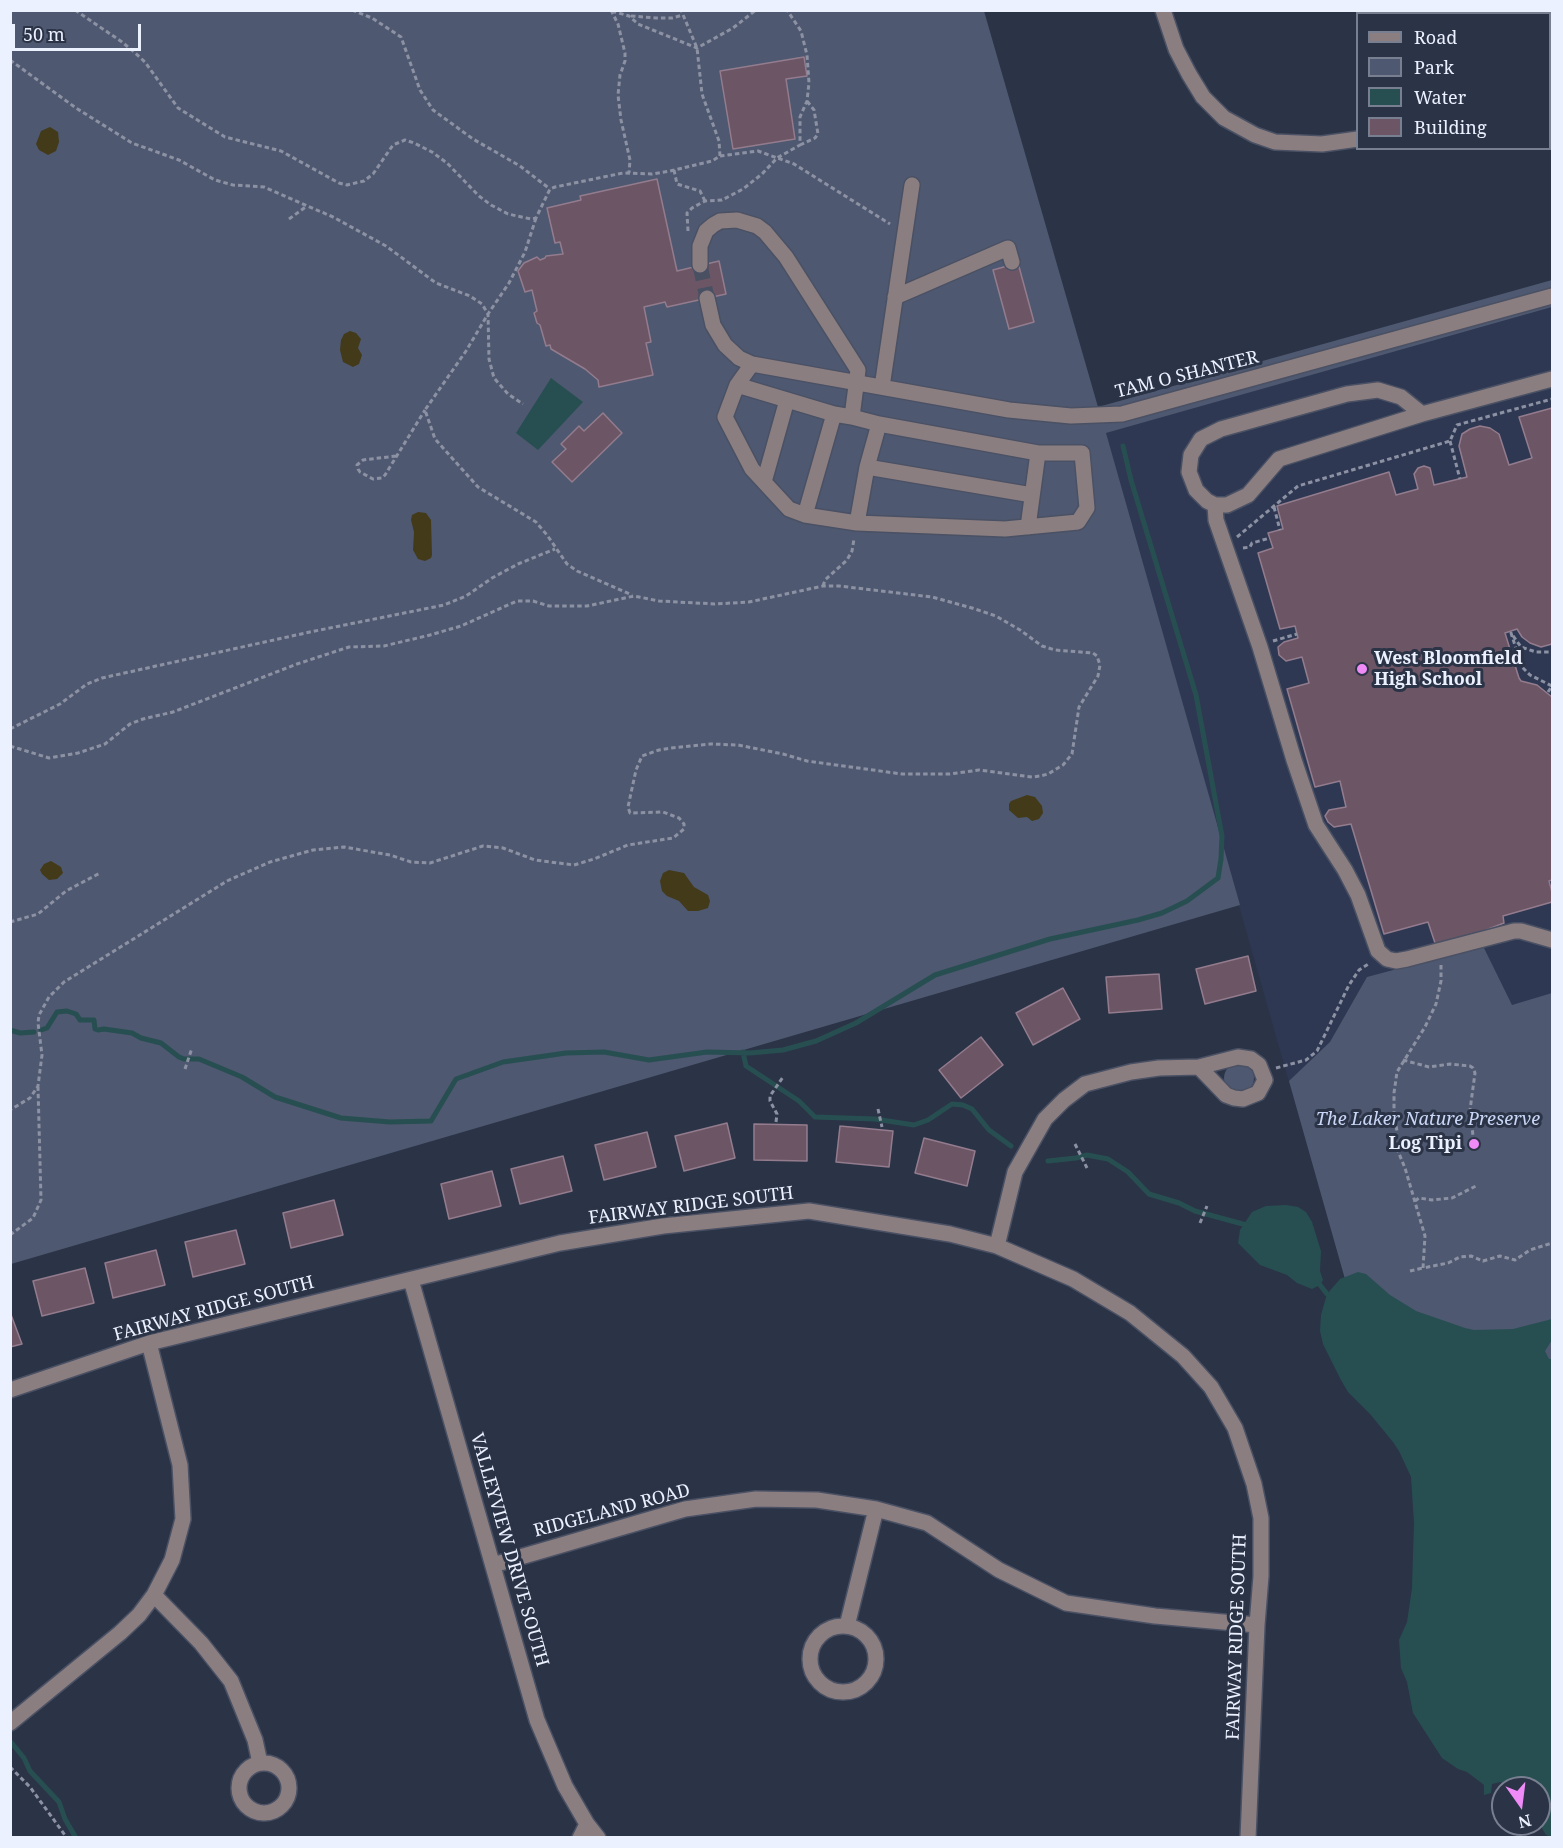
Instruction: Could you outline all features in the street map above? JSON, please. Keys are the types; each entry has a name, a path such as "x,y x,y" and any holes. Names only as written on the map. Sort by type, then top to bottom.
{"street":[{"path":"1163,10 1176,49 1189,74 1203,97 1224,117 1255,135 1275,142 1322,144 1356,139"},
{"path":"882,387 912,185"},
{"path":"700,265 700,246 706,231 720,221 737,220 757,226 765,232 786,257 858,370 852,417"},
{"path":"895,297 1008,248 1012,262"},
{"name":"TAM O SHANTER","path":"752,364 1009,410 1071,416 1122,414 1552,296"},
{"path":"707,298 713,326 725,345 740,358 752,364 737,385 725,417 752,468 789,509 805,516 857,523 1005,529 1078,522 1088,508 1082,453 1038,453 879,424 834,414 737,385"},
{"path":"1422,414 1401,397 1378,390 1347,394 1221,429 1201,440 1191,455 1189,472 1196,490 1207,501 1215,505 1227,505 1248,495 1279,459 1422,414 1552,379"},
{"path":"764,483 787,400"},
{"path":"805,516 834,414"},
{"path":"857,523 867,467 879,424"},
{"path":"1028,527 1038,453"},
{"path":"867,467 1032,495"},
{"path":"1215,505 1216,520 1259,645 1316,825 1358,895 1374,942 1381,955 1396,961 1514,931 1552,940"},
{"path":"997,1246 1015,1172 1045,1119 1085,1084 1131,1072 1160,1068 1199,1067 1238,1057 1251,1059 1259,1065 1265,1080 1258,1093 1243,1099 1226,1095 1199,1067"},
{"name":"FAIRWAY RIDGE SOUTH","path":"10,1390 149,1343 572,1241 663,1226 809,1211 950,1234 997,1246 1073,1279 1130,1313 1183,1356 1211,1388 1235,1428 1254,1484 1261,1518 1261,1576 1248,1838"},
{"name":"VALLEYVIEW DRIVE SOUTH","path":"411,1280 537,1720 583,1831 598,1838"},
{"path":"10,1723 139,1615 154,1595 172,1560 183,1519 180,1465 149,1343"},
{"name":"RIDGELAND ROAD","path":"493,1565 685,1509 756,1499 817,1500 876,1509 927,1523 999,1570 1066,1603 1155,1616 1257,1625"},
{"path":"847,1626 876,1509"},
{"path":"154,1595 201,1643 231,1681 255,1740 260,1763"},
{"path":"847,1626 859,1630 869,1638 875,1650 876,1663 872,1676 864,1686 852,1692 839,1693 826,1689 816,1680 810,1669 809,1656 813,1643 822,1633 833,1627 847,1626"}],"path":[{"path":"75,10 123,42 145,62 178,108 225,137 281,151 331,179 347,185 364,181 374,174 393,145 405,140 432,152 447,163 491,205 524,219 536,218"},
{"path":"352,10 372,18 401,37 420,90 433,110 464,133 520,166 550,189 629,173 652,174 674,170 717,160 720,156 758,151 794,165 904,233"},
{"path":"697,48 733,28 756,10"},
{"path":"788,10 801,32 807,55 807,101 800,117 800,145"},
{"path":"612,11 625,52 618,95 630,160 629,173"},
{"path":"612,11 629,16 656,18 672,18 682,13 697,48 702,94 719,141 720,156"},
{"path":"629,16 638,24 697,48"},
{"path":"10,60 76,108 132,143 179,160 215,180 233,185 264,187 333,217 386,246 436,283 470,296 482,304 488,314 489,359 494,378 508,394 523,404"},
{"path":"700,246 690,240 687,213 705,201 722,200 743,189 777,158 815,138 818,134 816,116 807,101"},
{"path":"674,170 677,184 700,191 705,201"},
{"path":"396,456 363,460 357,465 358,469 367,477 380,479 385,475 509,283 525,252 536,218 550,189"},
{"path":"289,219 307,206"},
{"path":"1460,479 1450,441 1457,424 1552,399"},
{"path":"10,1236 33,1218 41,1200 38,1086 42,1055 38,1023 39,1015 49,997 64,982 227,881 270,862 313,850 344,847 390,855 411,862 430,863 475,848 489,846 535,860 574,865 628,845 673,838 681,834 684,824 673,814 629,812 631,785 639,761 647,753 659,750 726,744 759,748 807,761 871,771 932,775 979,770 1032,777 1055,770 1063,765 1072,754 1078,707 1098,676 1100,668 1097,656 1093,653 1055,650 1042,646 996,616 932,597 823,586 749,602 715,604 634,596 577,571 567,564 555,549 548,535 536,522 478,487 435,439 425,410"},
{"path":"1225,547 1298,486 1450,441"},
{"path":"1274,507 1280,530"},
{"path":"823,586 825,580 847,560 852,551 857,523"},
{"path":"1225,547 1270,538"},
{"path":"10,729 60,704 87,684 102,678 444,605 466,596 518,564 555,549"},
{"path":"10,746 49,758 64,756 105,744 130,724 143,718 173,712 266,675 349,646 384,646 430,635 461,626 517,601 533,601 549,606 587,606 634,596"},
{"path":"1548,692 1552,686 1530,675 1522,667 1511,633 1521,647 1536,652 1552,651"},
{"path":"1259,645 1297,634"},
{"path":"10,922 38,914 66,891 100,873"},
{"path":"1423,1268 1425,1236 1405,1168 1395,1144 1397,1131 1394,1093 1397,1072 1425,1027 1436,1004 1441,981 1438,952"},
{"path":"1262,1070 1290,1066 1306,1060 1317,1051 1348,985 1359,970 1381,955"},
{"path":"185,1069 192,1047"},
{"path":"1403,1060 1429,1067 1449,1064 1473,1068 1475,1073 1470,1110 1474,1144"},
{"path":"776,1122 776,1109 771,1101 772,1091 783,1077"},
{"path":"10,1110 30,1098 38,1086"},
{"path":"878,1109 882,1127"},
{"path":"1075,1144 1088,1168"},
{"path":"1415,1201 1419,1198 1432,1200 1452,1198 1476,1186"},
{"path":"1200,1223 1207,1206"},
{"path":"1410,1271 1448,1263 1460,1257 1471,1256 1483,1261 1500,1256 1515,1260 1530,1250 1552,1244"},
{"path":"10,1767 30,1787 67,1838"}],"shaded area":[{"name":"West Bloomfield High School","path":"1552,307 1552,1430 1384,1417 1105,433"}],"green space":[{"path":"11,11 984,11 1098,407 1552,280 1552,307 1106,433 1240,905 11,1264"},
{"name":"The Laker Nature Preserve","path":"1483,946 1512,1005 1552,993 1552,1430 1384,1417 1289,1081 1330,1042 1367,977"},
{"path":"1239,1063 1245,1064 1253,1072 1253,1084 1245,1092 1239,1093 1233,1092 1225,1084 1224,1078 1225,1072 1233,1064"}],"sand":[{"path":"50,127 58,132 59,142 56,151 48,155 39,150 36,144 41,131"},
{"path":"350,331 356,333 361,339 358,348 362,355 359,364 353,367 343,362 340,350 344,334"},
{"path":"418,512 426,513 431,520 432,555 425,561 418,559 413,550 414,532 411,520 412,515"},
{"path":"1027,795 1035,797 1042,806 1043,813 1039,819 1032,821 1027,817 1018,818 1009,810 1011,801"},
{"path":"51,861 61,867 63,873 57,879 49,880 40,870 44,864"},
{"path":"669,870 684,873 694,887 708,895 710,901 708,908 688,911 679,901 667,896 662,891 660,881 663,873"}],"water":[{"path":"551,378 583,402 538,450 516,433"},
{"path":"1266,1206 1298,1207 1306,1212 1312,1222 1321,1251 1320,1271 1323,1280 1320,1285 1312,1289 1297,1283 1287,1275 1260,1265 1238,1243 1240,1230 1252,1212"},
{"path":"1358,1272 1366,1274 1390,1295 1416,1311 1474,1330 1513,1329 1552,1319 1552,1340 1545,1351 1549,1359 1552,1359 1552,1837 1549,1836 1551,1836 1551,1776 1491,1776 1491,1793 1484,1795 1484,1785 1442,1758 1413,1713 1407,1682 1401,1668 1399,1640 1407,1622 1412,1588 1414,1523 1411,1477 1393,1442 1348,1392 1323,1344 1320,1331 1321,1315 1327,1294 1340,1279"}],"building":[{"path":"804,57 807,76 786,79 795,139 733,149 720,71"},
{"path":"657,179 677,271 719,261 726,294 667,307 665,302 644,307 651,342 646,343 653,375 599,387 598,380 585,369 551,349 550,345 546,346 534,313 537,311 532,290 525,292 518,271 524,263 537,257 540,260 546,256 563,254 560,242 555,243 547,208 581,200 580,196"},
{"path":"1018,263 1034,322 1009,329 993,270"},
{"path":"1552,408 1552,644 1541,647 1530,643 1517,629 1505,633 1521,681 1537,685 1552,697 1552,880 1549,881 1552,902 1503,916 1504,923 1437,949 1428,922 1384,934 1351,824 1334,827 1325,816 1329,810 1346,807 1340,781 1315,787 1287,689 1309,683 1302,657 1286,661 1279,655 1278,647 1284,642 1298,638 1295,626 1280,629 1258,553 1273,548 1268,533 1283,529 1277,506 1389,472 1396,495 1418,489 1414,474 1418,468 1424,466 1430,468 1434,485 1467,477 1459,446 1462,434 1470,429 1480,426 1490,428 1499,434 1509,465 1532,458 1519,417"},
{"path":"603,413 622,433 572,482 552,462 566,449 561,444 579,426 584,431"},
{"path":"1248,956 1256,991 1205,1004 1196,969"},
{"path":"1159,974 1162,1009 1109,1013 1106,977"},
{"path":"1063,988 1080,1019 1033,1045 1016,1013"},
{"path":"981,1037 1003,1065 961,1098 939,1070"},
{"path":"727,1123 735,1158 684,1171 675,1136"},
{"path":"754,1124 807,1125 807,1161 754,1160"},
{"path":"840,1126 893,1131 889,1167 836,1162"},
{"path":"647,1132 656,1167 604,1180 595,1145"},
{"path":"924,1138 975,1151 967,1186 915,1173"},
{"path":"563,1156 572,1191 520,1204 511,1169"},
{"path":"492,1171 501,1206 449,1219 441,1184"},
{"path":"334,1200 343,1235 291,1248 283,1213"},
{"path":"236,1230 245,1264 193,1277 185,1242"},
{"path":"156,1250 165,1285 113,1298 105,1263"},
{"path":"85,1268 94,1303 42,1316 33,1281"},
{"path":"10,1312 22,1344 10,1347"}],"waterway":[{"path":"41,1030 47,1028 57,1012 67,1011 76,1014 80,1020 94,1020 95,1029 132,1033 161,1043 179,1057 199,1059 242,1077 275,1097 341,1118 390,1122 431,1121 456,1079 503,1062 566,1053 604,1052 649,1060 707,1052 750,1053 783,1050 816,1041 856,1023 935,975 1050,939 1162,913 1187,901 1218,878 1222,836 1196,695 1131,480 1123,446"},
{"path":"10,1030 20,1033 34,1032"},
{"path":"743,1052 746,1066 799,1101 815,1117 875,1119 914,1125 928,1120 952,1104 963,1105 972,1109 989,1130 1011,1146"},
{"path":"1048,1161 1087,1155 1108,1159 1128,1172 1149,1194 1179,1203 1195,1211 1250,1226"},
{"path":"1317,1281 1327,1294"},
{"path":"10,1741 24,1758 30,1771 59,1802 65,1819 76,1838"}],"tunnel":[{"path":"700,265 707,298"}],"place":[{"name":"West Bloomfield High School","path":"1362,669"},
{"name":"Log Tipi","path":"1474,1144"}]}
